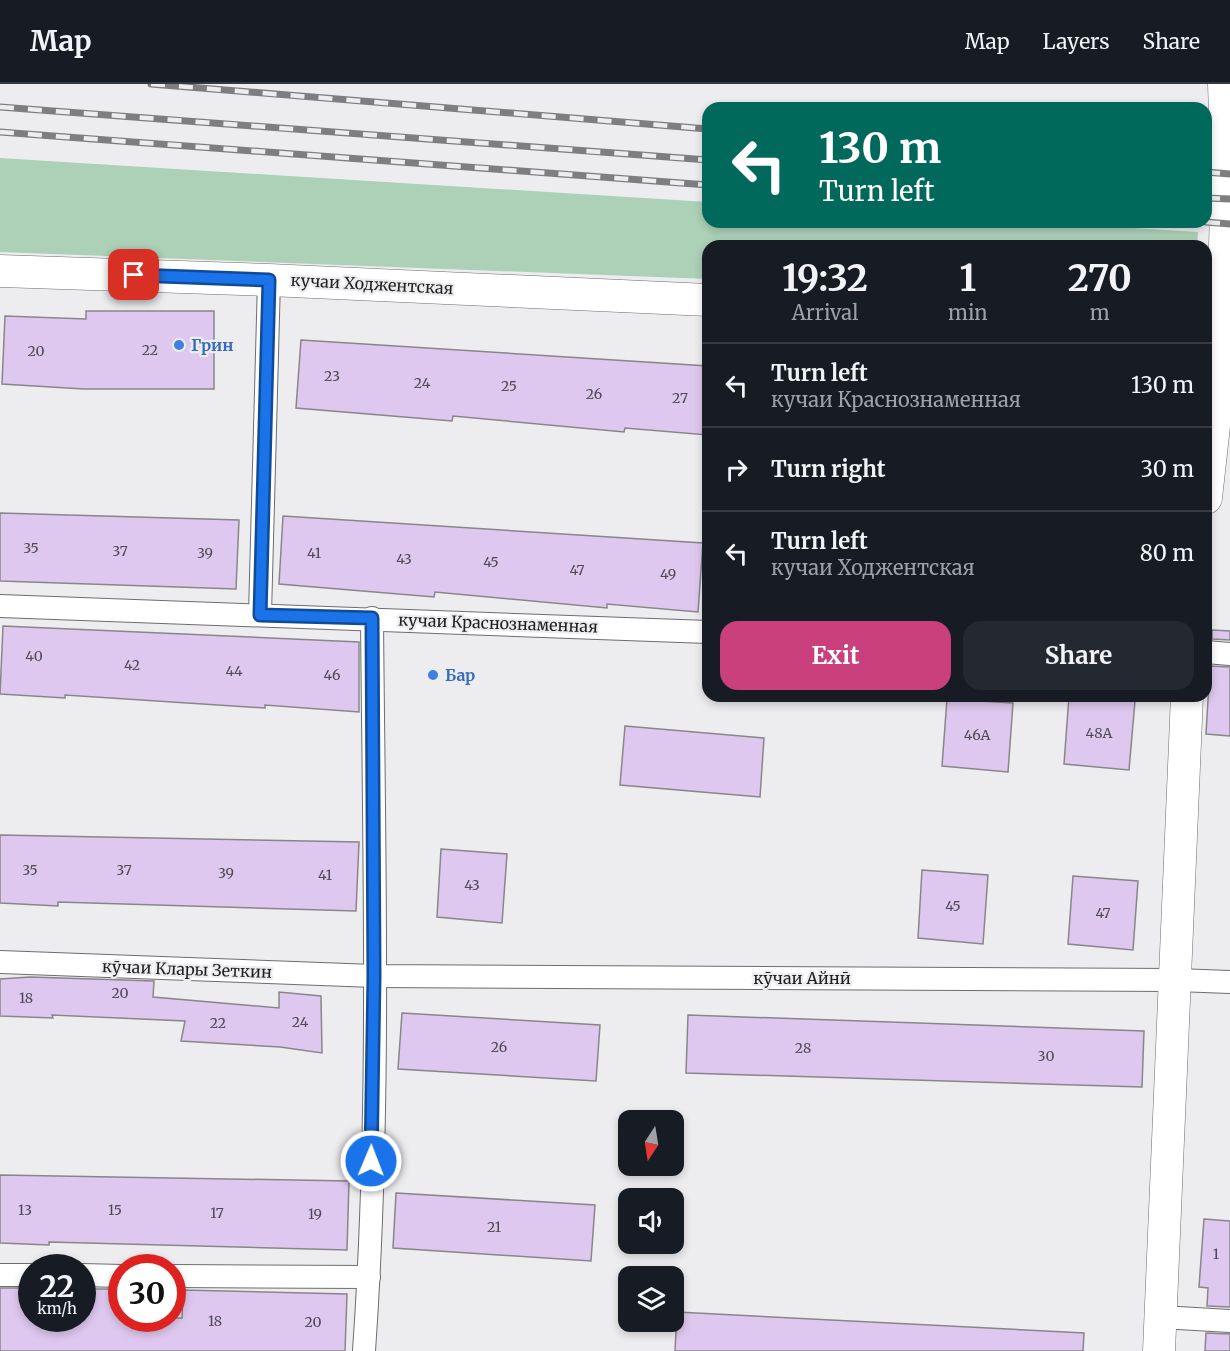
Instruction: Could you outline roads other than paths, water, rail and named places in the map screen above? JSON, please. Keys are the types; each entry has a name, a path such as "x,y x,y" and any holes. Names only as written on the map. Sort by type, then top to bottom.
{"street":[{"path":"1212,432 1219,354 1227,174 1224,84"},
{"name":"кучаи Ходжентская","path":"0,271 269,280 702,300"},
{"path":"260,615 269,280"},
{"name":"кучаи Краснознаменная","path":"0,606 702,632"},
{"path":"364,1351 369,1276 374,976 372,618"},
{"path":"1212,652 1230,654"},
{"path":"1159,1351 1177,980 1187,702"},
{"name":"кӯчаи Клары Зеткин","path":"0,962 374,976"},
{"name":"кӯчаи Айнӣ","path":"374,976 1230,982"},
{"path":"0,1275 18,1275"},
{"path":"186,1276 369,1276"},
{"path":"1161,1317 1230,1321"}],"railway":[{"path":"151,84 702,129"},
{"path":"0,107 702,160"},
{"path":"0,132 702,185"},
{"path":"1212,172 1230,174"},
{"path":"1212,198 1230,199"},
{"path":"1212,222 1230,224"}],"place":[{"name":"Грин","path":"179,345"},
{"name":"Бар","path":"433,675"}]}
